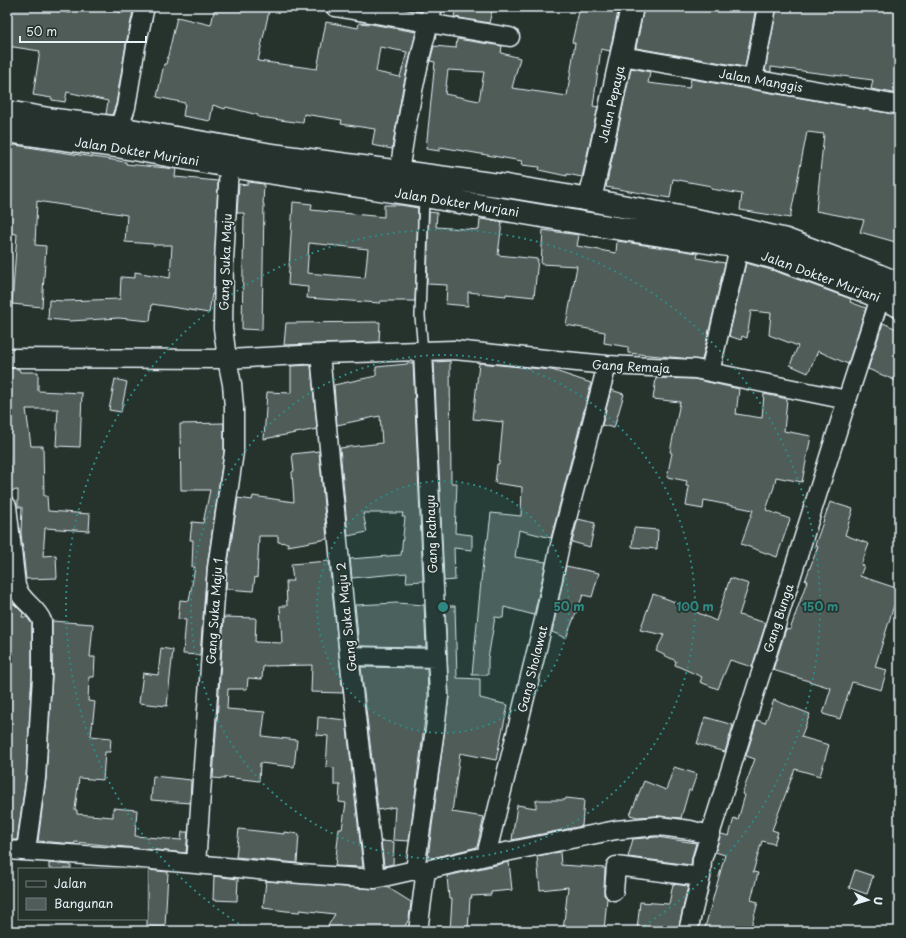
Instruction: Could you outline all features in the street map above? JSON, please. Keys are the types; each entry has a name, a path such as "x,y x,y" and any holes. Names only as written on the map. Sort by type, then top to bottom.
{"main road":[{"name":"Jalan Pepaya","path":"590,200 632,7"},
{"name":"Jalan Dokter Murjani","path":"7,112 55,120 229,166 295,167 399,172 506,186 590,200 732,227 786,240 899,284"},
{"name":"Jalan Dokter Murjani","path":"7,131 117,137 272,155 295,167 424,196 583,223 728,245 779,258 899,306"}],"street":[{"path":"117,137 126,108 136,46 145,7"},
{"path":"335,7 431,15 510,37"},
{"path":"753,79 767,7"},
{"path":"399,172 418,63 431,15"},
{"name":"Jalan Manggis","path":"622,56 899,105"},
{"name":"Gang Suka Maju","path":"227,358 223,328 224,262 229,166"},
{"path":"710,372 740,248"},
{"name":"Gang Bunga","path":"688,931 701,877 702,860 709,835 880,298"},
{"name":"Gang Remaja","path":"7,358 227,358 454,350 607,365 695,369 847,400"},
{"name":"Gang Rahayu","path":"418,931 420,870 439,696 423,351"},
{"name":"Gang Suka Maju 2","path":"320,354 349,656 375,879"},
{"name":"Gang Suka Maju 1","path":"196,864 217,568 234,452 234,407 232,384 227,358"},
{"name":"Gang Sholawat","path":"486,856 544,620 560,545 607,365"},
{"path":"7,506 13,566 12,590 39,613 42,621 42,676 36,778 26,850"},
{"path":"349,656 437,658"},
{"path":"7,850 26,850 131,858 301,874 375,879 616,830 662,827 690,830 709,835"},
{"path":"614,891 616,866 701,877"}],"lane":[{"name":"Gang Rahayu","path":"423,351 420,316 424,196"}],"building":[{"path":"7,7 32,7 71,13 72,7 96,7 123,13 124,7 134,7 116,104 112,115 106,114 108,101 67,92 65,102 33,95 40,51 7,46"},
{"path":"215,7 251,7 269,11 258,61 317,69 326,22 358,28 359,23 371,24 416,32 403,87 392,149 372,145 375,129 341,124 342,120 304,114 303,123 258,117 258,115 226,107 225,109 213,105 210,121 183,116 185,103 157,97 164,64 166,64 177,17 211,25","holes":["380,47 407,52 400,77 376,72"]},
{"path":"456,7 493,7 489,23 454,17"},
{"path":"580,7 619,7 610,51 601,49 593,106 598,107 582,177 567,174 567,176 539,170 540,167 521,165 522,161 440,147 440,151 426,149 435,62 430,61 434,46 456,48 457,39 502,46 501,53 520,58 512,88 567,96 575,43 572,42","holes":["448,70 484,72 479,101 445,94"]},
{"path":"644,7 756,7 745,67 636,48"},
{"path":"777,7 899,7 899,94 871,89 873,80 771,67 771,72 765,71"},
{"path":"631,68 650,72 648,83 689,88 691,79 899,115 899,243 860,232 864,220 816,211 824,134 807,132 790,218 740,210 742,194 711,189 711,186 673,179 670,198 606,187"},
{"path":"8,144 126,162 126,164 176,169 175,177 218,181 213,295 212,294 209,313 152,304 150,321 119,318 70,321 48,319 49,300 64,301 120,299 121,277 135,278 135,272 170,278 172,245 153,245 125,242 127,215 37,201 35,245 46,246 42,307 12,304 17,234 7,233"},
{"path":"247,182 264,184 262,330 242,329 244,213 237,213 239,184 247,185"},
{"path":"293,202 312,204 311,210 384,217 384,205 401,205 418,208 415,301 381,301 380,303 307,298 308,287 288,285","holes":["309,243 368,249 365,278 307,273"]},
{"path":"429,212 437,213 436,227 479,230 480,219 502,222 498,255 538,259 534,297 468,292 468,306 446,304 447,285 427,284"},
{"path":"543,230 579,235 577,246 616,253 617,241 698,253 697,258 725,263 702,360 628,353 628,347 604,343 605,332 566,325 577,266 541,264"},
{"path":"746,263 775,271 851,299 850,302 866,308 848,364 818,351 808,373 790,365 798,346 769,335 771,313 751,311 747,338 742,336 741,340 729,336"},
{"path":"380,322 379,342 284,345 286,323"},
{"path":"883,323 899,330 899,382 868,369"},
{"path":"450,361 451,483 457,483 455,533 472,535 472,550 454,548 455,580 444,581 434,362"},
{"path":"413,363 423,581 406,582 407,573 352,578 350,559 401,555 405,517 402,517 403,513 363,513 367,532 348,536 340,448 382,443 380,416 337,425 334,385 376,376 376,367"},
{"path":"479,363 552,370 591,383 551,538 519,530 515,557 546,562 534,615 504,607 503,618 495,617 488,659 488,675 472,675 483,561 488,539 491,513 521,516 522,487 495,483 497,464 499,464 503,422 473,419"},
{"path":"311,365 317,429 264,439 267,392 291,393 291,366"},
{"path":"7,368 19,369 20,372 38,372 38,391 82,393 80,447 56,446 58,409 26,409 31,446 43,446 44,496 47,496 48,511 90,514 89,531 45,528 43,556 56,555 57,578 26,579 21,533 22,507 18,507 18,490 9,491 8,472 10,472 7,436"},
{"path":"656,378 694,379 739,389 736,414 762,418 764,394 787,399 784,431 811,436 802,482 776,477 766,510 790,519 777,557 741,544 753,510 704,500 703,509 686,506 689,487 686,486 687,481 667,477 672,453 670,452 680,402 653,399"},
{"path":"115,379 127,382 121,412 109,410"},
{"path":"611,390 624,394 614,428 602,425"},
{"path":"224,423 224,451 207,567 200,655 183,654 186,620 178,619 180,600 189,601 195,567 192,567 193,540 190,540 192,522 203,523 210,490 181,490 180,424"},
{"path":"319,451 327,539 288,546 288,543 278,542 278,536 259,536 257,578 255,577 253,591 226,589 227,569 238,498 252,500 253,496 294,502 292,472 294,471 292,454"},
{"path":"830,502 853,509 845,535 869,544 861,565 864,566 860,576 899,589 875,667 887,670 881,690 852,682 840,719 823,714 831,688 773,670 786,629 790,630 807,581 805,581 818,546 815,545"},
{"path":"578,519 595,523 590,547 572,542"},
{"path":"634,528 658,530 657,549 632,547"},
{"path":"329,561 343,693 311,692 312,665 263,666 262,679 248,678 247,689 228,689 227,709 265,712 262,736 297,740 294,767 260,763 259,781 225,777 225,779 213,778 224,617 256,618 255,642 282,643 280,606 287,606 286,581 293,581 291,564"},
{"path":"566,566 599,573 592,597 583,595 566,638 552,632"},
{"path":"730,578 749,584 739,615 766,623 752,667 730,660 718,689 700,682 702,677 675,665 676,661 656,651 664,635 640,630 653,594 716,621"},
{"path":"7,603 14,604 23,613 22,617 27,617 32,624 32,676 26,777 17,840 7,840"},
{"path":"397,603 424,605 426,647 359,646 355,605"},
{"path":"445,606 455,606 457,678 480,679 480,698 508,705 496,760 460,753 452,812 484,817 477,847 432,858 428,857 449,697"},
{"path":"52,621 93,624 90,657 95,657 94,677 89,677 88,701 95,702 91,736 111,738 110,752 105,752 103,780 79,778 75,810 77,810 77,814 113,817 113,808 137,810 135,836 181,840 182,832 188,832 186,853 75,842 74,844 38,841 46,779 52,677"},
{"path":"161,648 173,650 167,706 139,703 143,673 158,675"},
{"path":"361,667 427,668 428,696 409,841 393,840 395,807 378,810"},
{"path":"774,700 810,714 801,737 829,745 820,776 795,769 772,830 778,832 774,844 762,841 753,872 758,873 751,900 758,902 750,931 704,931 725,855 715,852 721,834 729,836 734,818 738,820 745,795 742,794 755,759 746,756 757,720 765,723"},
{"path":"318,717 346,720 363,867 335,866 339,829 342,829 346,803 339,802 340,785 334,785 334,768 326,767 328,736 317,735"},
{"path":"705,717 733,725 725,752 697,744"},
{"path":"674,767 697,774 691,791 689,790 681,818 658,816 637,817 630,815 644,781 666,790"},
{"path":"153,776 191,780 190,803 151,800"},
{"path":"566,798 584,800 582,826 512,840 517,805 536,808 536,800 565,800"},
{"path":"239,829 284,834 284,832 299,834 297,863 236,857"},
{"path":"657,837 696,843 691,865 628,857 633,839"},
{"path":"381,841 394,842 393,864 384,866"},
{"path":"560,852 561,865 605,868 604,895 607,898 604,931 563,931 568,887 540,890 537,856"},
{"path":"509,862 512,890 491,892 491,895 471,896 468,931 450,931 452,899 449,899 447,876"},
{"path":"49,863 71,865 71,868 49,868"},
{"path":"148,870 168,872 165,927 147,926"},
{"path":"855,870 873,876 867,894 849,888"},
{"path":"214,876 238,879 237,901 213,900"},
{"path":"266,881 374,889 387,887 411,902 409,919 402,931 325,931 335,914 263,908"},
{"path":"673,884 688,886 678,930 657,927 656,930 637,929 640,902 669,904"}]}
